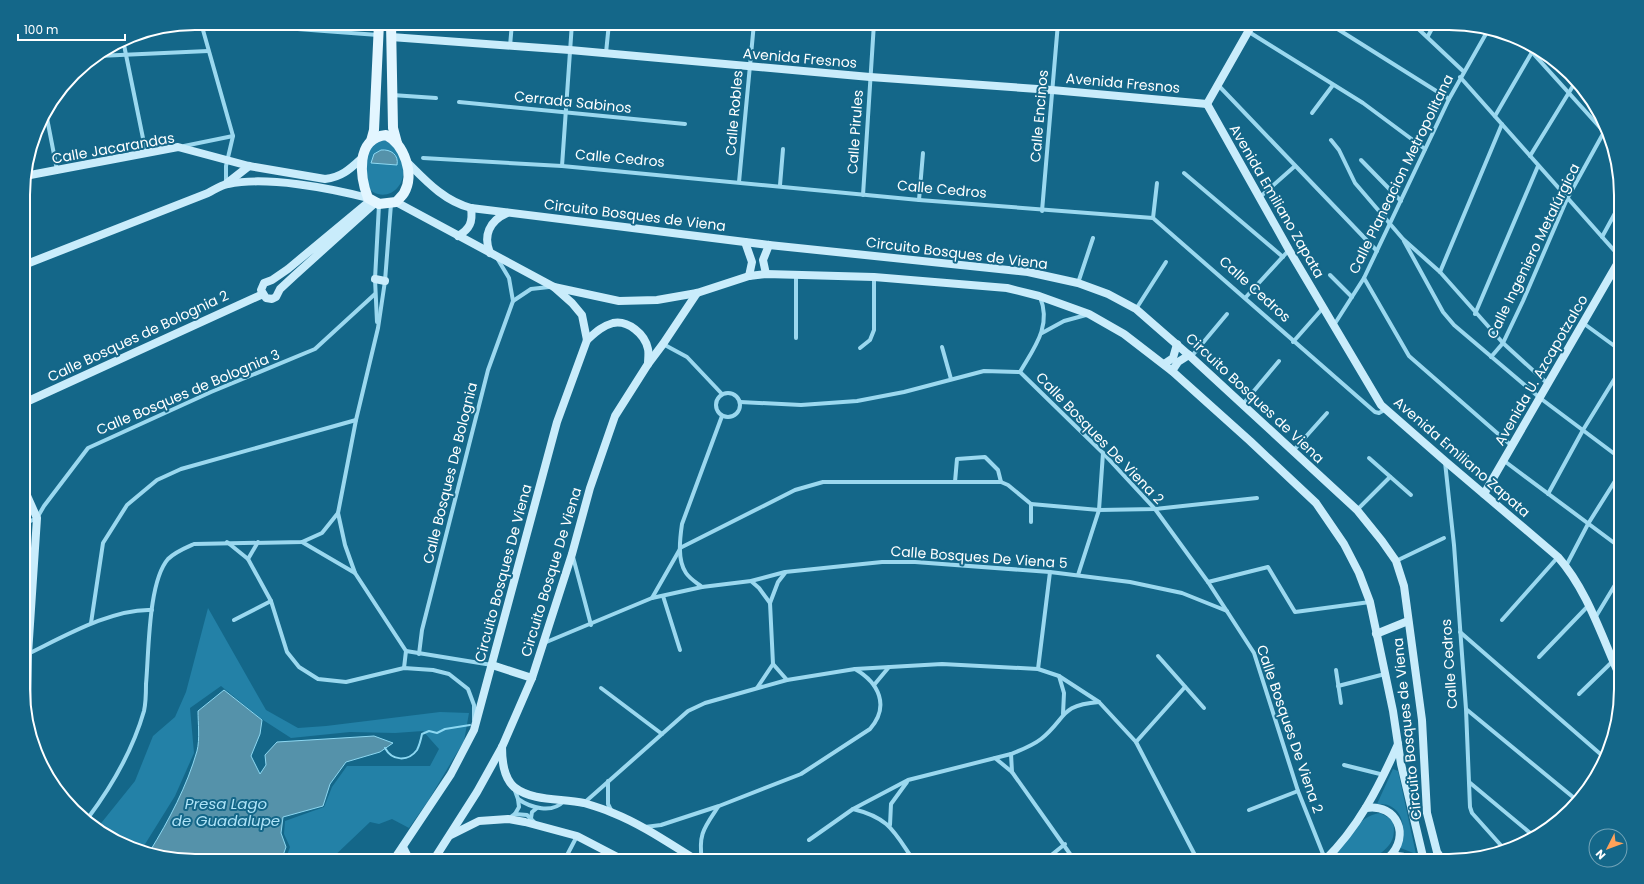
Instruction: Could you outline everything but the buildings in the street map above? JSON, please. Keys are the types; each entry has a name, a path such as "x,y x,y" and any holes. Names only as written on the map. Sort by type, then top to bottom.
{"main road":[{"path":"228,160 249,166 325,179 337,178 362,158 371,141 374,130 379,30"},
{"path":"226,184 248,182 296,185 373,201 394,203 405,192 408,183 407,162 397,143 393,128 391,30"},
{"path":"1207,104 1219,86 1249,32"},
{"name":"Avenida Fresnos","path":"391,37 570,50 750,67 1052,90 1207,104"},
{"name":"Avenida Emiliano Zapata","path":"1207,104 1289,250 1381,405 1558,557 1566,566 1595,618 1613,661"},
{"path":"371,141 378,136 386,135 397,143"},
{"name":"Calle Jacarandas","path":"31,175 178,148 228,160"},
{"path":"362,158 363,184 373,201"},
{"name":"Circuito Bosques de Viena","path":"407,162 443,196 456,203 471,208 769,245 1028,272 1078,282 1108,294 1136,309 1243,404 1357,510 1396,561 1404,586 1422,720 1427,813 1438,854"},
{"path":"248,182 249,166"},
{"path":"30,263 208,193 226,184 249,166"},
{"path":"263,294 261,290 264,283 272,280 288,269 373,201"},
{"name":"Calle Bosques de Bolognia 2","path":"30,400 263,294 266,298 272,299 276,297 280,289 373,201"},
{"name":"Circuito Bosques de Viena","path":"394,203 554,287 619,300 637,302 697,293 749,276 766,274 874,277 1007,288 1039,296 1089,314 1124,334 1172,371 1316,503 1344,544 1359,573 1370,602 1385,674 1401,764 1422,854"},
{"path":"458,236 469,228 472,222 471,208"},
{"path":"493,255 487,246 488,229 499,216 506,213"},
{"path":"745,242 752,262 749,276"},
{"path":"766,274 763,260 769,245"},
{"name":"Avenida U. Azcapotzalco","path":"1484,494 1614,269"},
{"path":"375,280 385,281"},
{"path":"554,287 572,303 582,315 587,340"},
{"name":"Circuito Bosque De Viena","path":"438,854 502,747 532,678 572,554 590,488 609,430 619,410 648,364 697,293"},
{"path":"587,340 598,329 614,323 623,324 633,328 642,335 648,348 648,364"},
{"name":"Circuito Bosques De Viena","path":"398,854 451,774 474,730 557,422 587,340"},
{"path":"1164,364 1174,358 1177,344"},
{"path":"1172,371 1178,362 1190,356"},
{"path":"30,502 37,518 30,605"},
{"path":"1376,634 1408,621"},
{"path":"492,665 532,678"},
{"path":"1330,854 1366,808 1398,744"},
{"path":"502,747 502,763 513,786 526,794 583,803 613,812 642,827 686,854"},
{"path":"1366,808 1382,808 1389,812 1399,826 1399,843 1389,854"},
{"path":"450,835 479,821 512,817 538,826 577,836 611,854"},
{"path":"403,847 406,854"}],"street":[{"path":"203,30 233,136 225,174 226,184"},
{"path":"313,30 379,35"},
{"path":"510,46 511,30"},
{"path":"562,166 571,30"},
{"path":"606,53 608,30"},
{"name":"Calle Robles","path":"739,182 753,30"},
{"name":"Calle Pirules","path":"863,195 873,30"},
{"name":"Calle Encinos","path":"1042,211 1057,30"},
{"path":"1339,30 1449,99"},
{"path":"1421,30 1463,71"},
{"path":"1428,36 1431,30"},
{"path":"1249,32 1362,103 1425,149"},
{"name":"Calle Planeacion Metropolitana","path":"1334,325 1364,278 1449,99 1463,71 1485,34"},
{"path":"124,46 146,154"},
{"path":"108,55 126,53 208,51"},
{"path":"1495,116 1532,52 1599,126"},
{"path":"1460,78 1614,251"},
{"path":"1312,112 1333,85"},
{"path":"1219,86 1377,251"},
{"path":"1530,156 1573,86"},
{"path":"392,95 436,98"},
{"name":"Cerrada Sabinos","path":"459,102 685,124"},
{"path":"48,121 58,170"},
{"path":"1440,272 1502,124"},
{"name":"Calle Ingeniero Metalúrgica","path":"1491,357 1503,343 1523,301 1567,199 1602,135"},
{"path":"178,148 233,136"},
{"path":"1331,140 1339,150 1355,183 1390,225 1403,239 1440,272 1475,314 1503,343 1548,384"},
{"path":"780,186 783,149"},
{"path":"919,200 923,153"},
{"name":"Calle Cedros","path":"423,158 562,166 1042,211 1153,218 1246,297 1294,342 1375,412 1378,414 1386,409"},
{"path":"1361,160 1401,201"},
{"path":"1260,197 1295,166"},
{"path":"1475,314 1538,166"},
{"path":"1184,173 1283,257"},
{"path":"1153,218 1157,183"},
{"path":"373,201 375,294 378,328"},
{"path":"394,203 378,328 356,420 338,513 345,545 355,574 406,651 404,668"},
{"path":"1602,237 1614,215"},
{"path":"1078,282 1093,238"},
{"path":"1403,239 1448,319 1540,398 1614,453"},
{"path":"1246,297 1289,250"},
{"name":"Calle Bosques De Bolognia","path":"419,654 422,630 488,370 513,301 509,278 493,255"},
{"path":"1136,309 1166,262"},
{"path":"288,269 294,276"},
{"path":"1330,275 1352,297"},
{"path":"796,276 796,338"},
{"path":"860,348 870,340 874,330 874,277"},
{"path":"1364,278 1409,356 1512,446"},
{"path":"513,301 531,289 554,287"},
{"name":"Calle Bosques de Bolognia 3","path":"30,521 37,518 88,448 204,396 316,350 375,294"},
{"path":"1020,372 1042,333 1045,312 1039,296"},
{"path":"1294,342 1323,308"},
{"path":"1042,333 1064,321 1089,314"},
{"path":"1190,356 1227,314"},
{"path":"1583,323 1614,346"},
{"path":"663,344 686,357 722,394 733,394 740,402 740,409 736,415 729,418 722,416 716,408 718,398 722,394"},
{"path":"942,346 951,379"},
{"path":"1243,404 1279,361"},
{"name":"Calle Bosques De Viena 2","path":"740,402 801,405 857,401 904,392 984,371 1020,372 1103,453 1155,509 1208,582 1254,653 1298,791 1323,854"},
{"path":"1548,494 1583,430 1614,380"},
{"path":"1293,451 1328,413"},
{"path":"702,588 686,573 683,567 680,548 682,524 722,416"},
{"path":"91,623 103,543 127,505 157,480 181,469 356,420"},
{"path":"1078,575 1099,510 1103,453"},
{"path":"955,482 957,459 986,457 998,470 1001,482"},
{"path":"1369,458 1411,495"},
{"path":"1503,460 1614,543"},
{"name":"Calle Cedros","path":"1445,461 1454,545 1466,709 1470,810 1501,845"},
{"path":"1357,510 1390,477"},
{"path":"652,598 680,548 795,490 816,484 832,482 1001,482 1008,485 1031,504 1099,510 1155,509 1257,498"},
{"path":"1566,566 1588,524 1614,483"},
{"path":"1031,504 1031,522"},
{"path":"90,816 102,800 129,752 144,710 152,610 160,572 168,559 180,550 194,544 227,542 302,542 322,533 338,513"},
{"path":"1396,561 1444,538"},
{"path":"227,542 248,559 271,601 287,652 299,667 318,679 346,682 404,668 433,670 449,674 468,689 474,705 474,730"},
{"path":"248,559 258,542"},
{"path":"302,542 355,574"},
{"path":"572,554 590,625"},
{"path":"1502,620 1558,557"},
{"name":"Calle Bosques De Viena 5","path":"544,643 652,598 702,588 751,581 785,572 882,562 908,562 1050,572 1130,582 1182,592 1227,611"},
{"path":"1208,582 1264,566 1268,567 1295,612 1370,602"},
{"path":"756,688 773,664 770,603 778,582 785,572"},
{"path":"1038,669 1050,572"},
{"path":"751,581 759,588 770,603"},
{"path":"1595,618 1614,587"},
{"path":"663,596 680,650"},
{"path":"234,620 271,601"},
{"path":"1539,657 1588,606"},
{"path":"30,653 91,623 138,610 152,610"},
{"path":"1460,632 1600,754"},
{"path":"406,651 492,665"},
{"path":"1158,656 1204,708"},
{"path":"1579,694 1613,661"},
{"path":"773,664 787,680"},
{"path":"583,803 688,711 705,703 787,680 855,669 942,664 1038,669 1059,676 1099,702 1136,742 1194,854"},
{"path":"874,684 889,667"},
{"path":"642,827 661,825 718,806 801,774 870,729 877,721 880,708 879,696 874,684 865,675 855,669"},
{"path":"1336,670 1341,703"},
{"path":"1338,686 1385,674"},
{"path":"1059,676 1064,693 1063,714"},
{"path":"1136,742 1185,687"},
{"path":"600,688 662,734"},
{"path":"809,840 853,809 908,780 1026,749 1041,739 1063,714 1080,704 1099,702"},
{"path":"1466,709 1573,797"},
{"path":"1010,754 1012,772"},
{"path":"995,758 1012,772 1071,854"},
{"path":"1344,765 1384,774"},
{"path":"890,825 891,804 908,780"},
{"path":"608,781 608,804 613,812"},
{"path":"1469,782 1530,833"},
{"path":"512,817 519,807 518,799 513,786"},
{"path":"1249,810 1298,791"},
{"path":"518,799 538,808 553,808 564,801"},
{"path":"701,854 700,848 702,831 718,806"},
{"path":"531,818 532,812 538,808"},
{"path":"853,809 870,814 890,825 909,854"},
{"path":"512,817 526,815 538,826"},
{"path":"568,854 577,836"},
{"path":"1053,854 1065,844"}],"shaded area":[{"path":"383,138 396,146 402,161 403,170 403,176 399,186 395,190 385,195 373,192 367,184 366,178 368,152 374,144"},
{"path":"208,608 266,710 298,728 440,712 469,713 464,741 428,801 409,828 392,819 379,824 370,822 336,854 288,854 290,847 284,834 285,821 324,807 332,787 347,766 430,766 439,749 423,731 395,733 350,732 291,738 260,718 221,686 190,708 194,753 175,796 144,846 122,837 100,824 135,781 153,736 175,717 186,692"},
{"path":"1393,769 1398,771 1416,854 1398,847 1401,842 1403,830 1403,824 1399,814 1390,806 1385,804 1377,804"},
{"path":"1380,813 1393,820 1394,834 1390,844 1382,852 1380,854 1332,854 1357,825 1372,815"}],"water":[{"path":"381,150 394,153 397,158 397,165 371,163 374,154"},
{"name":"Presa Lago de Guadalupe","path":"224,690 262,720 260,734 251,756 260,774 266,765 265,755 277,742 374,736 393,743 380,752 346,762 330,784 323,806 283,817 281,833 286,847 284,854 184,854 152,848 177,802 193,764 197,751 199,731 198,711"}],"waterway":[{"path":"385,748 396,758 409,757 417,750 422,734 429,731 437,733 445,729 470,725"}]}
